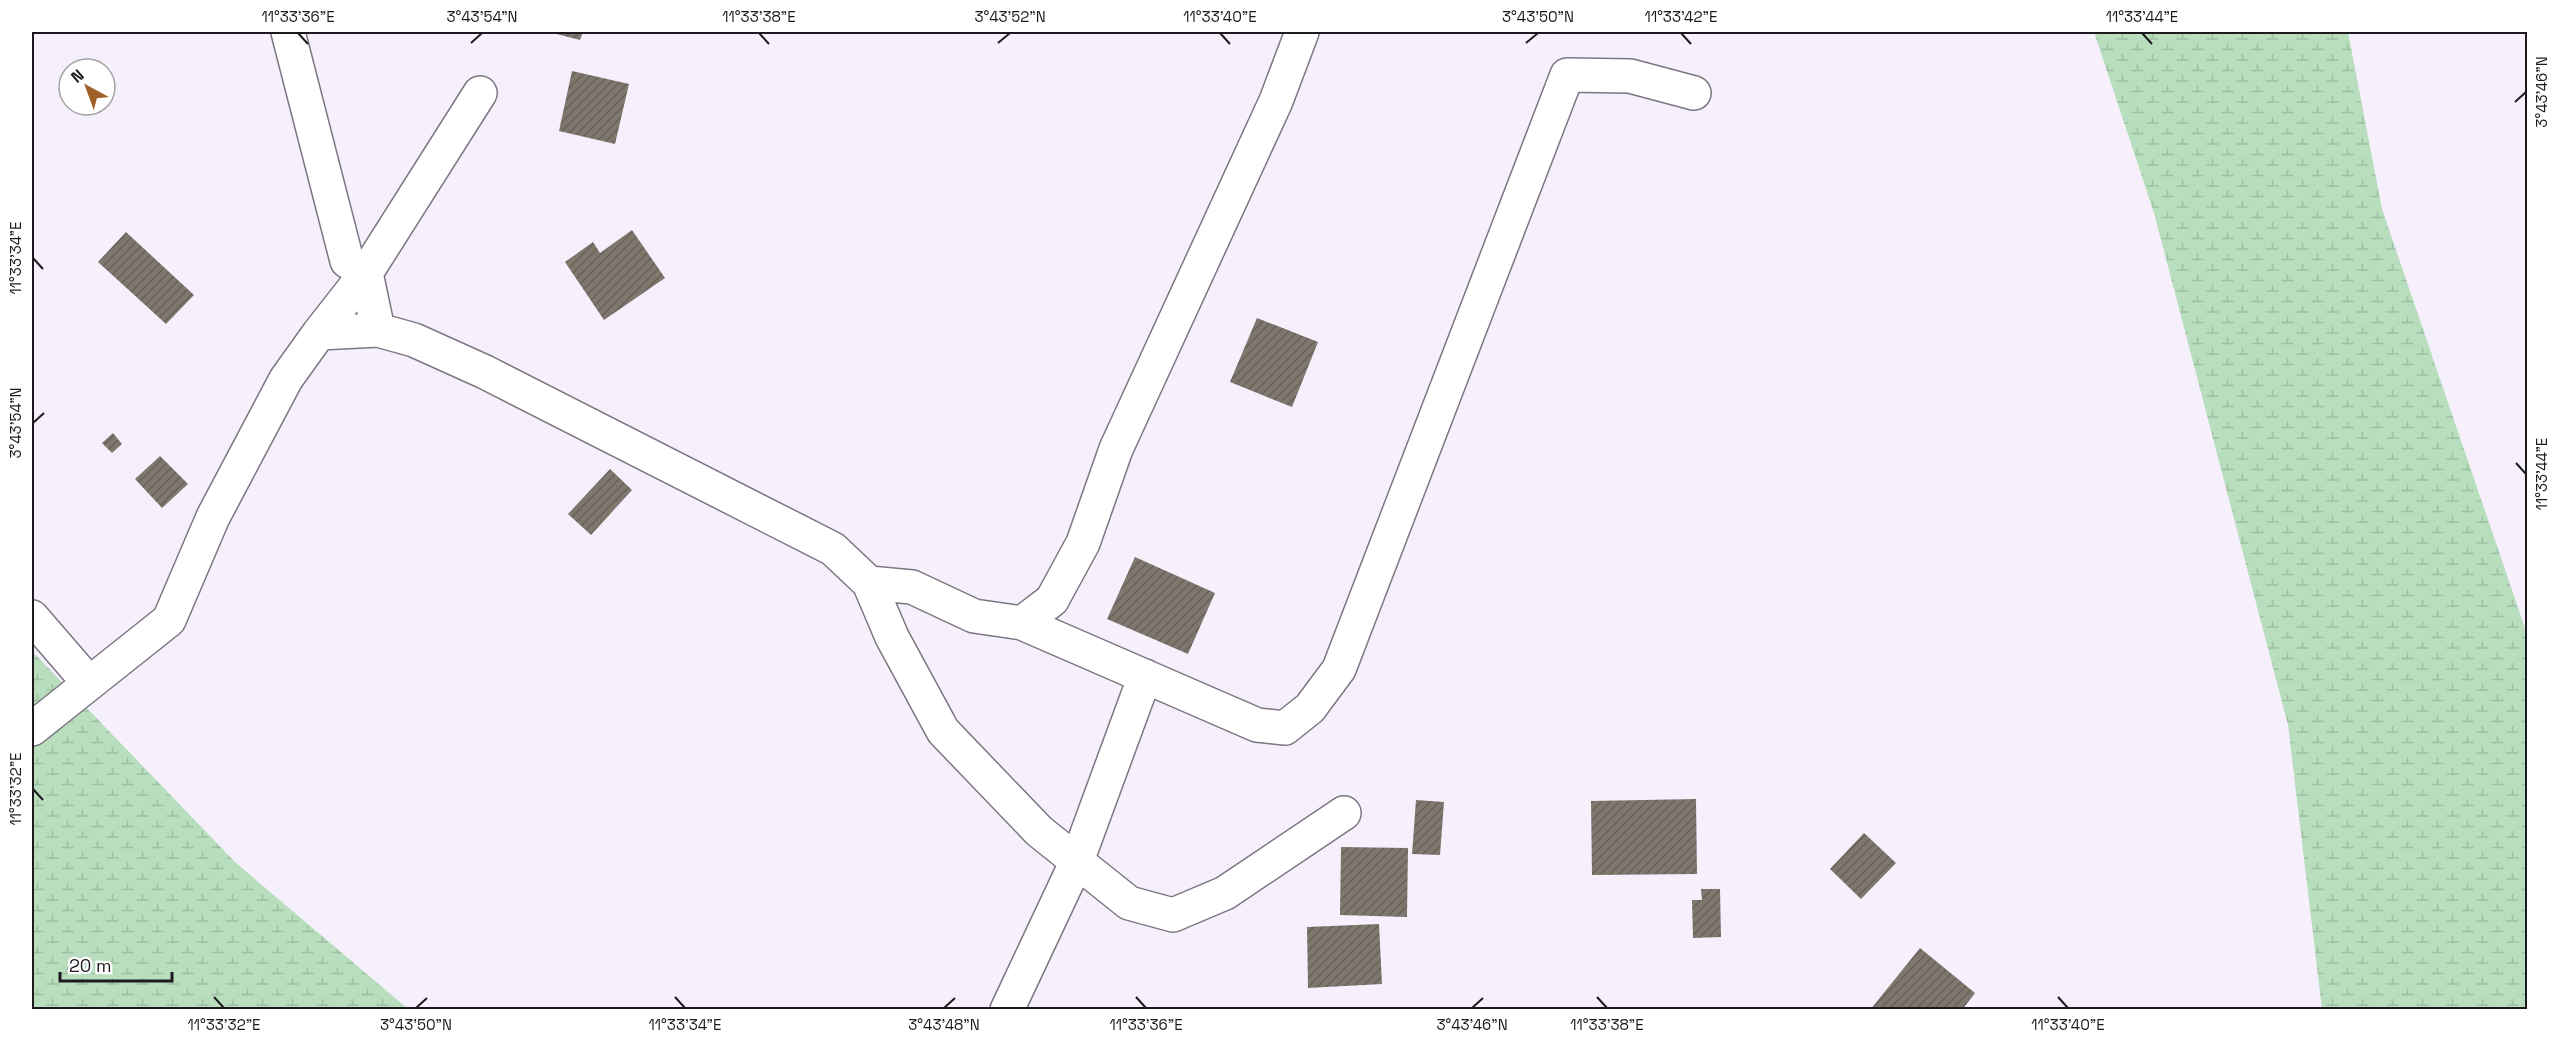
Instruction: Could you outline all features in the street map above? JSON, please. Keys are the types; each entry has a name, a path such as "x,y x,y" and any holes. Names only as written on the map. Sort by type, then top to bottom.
{"street":[{"path":"288,32 347,261 366,273 378,330"},
{"path":"1022,622 1053,600 1083,543 1116,449 1276,101 1302,32"},
{"path":"869,583 912,587 974,616 1022,622 1257,725 1285,728 1310,708 1338,669 1567,75 1630,76 1694,93"},
{"path":"32,729 169,620 219,507 286,379 366,273 480,93"},
{"path":"319,333 378,330 414,340 485,372 833,549 869,583 892,637 943,731 1039,831 1129,903 1173,915 1225,893 1344,813"},
{"path":"32,617 89,683"},
{"path":"1007,1010 1077,861 1145,676"}],"green space":[{"path":"2094,32 2348,32 2382,209 2527,634 2527,1009 2322,1009 2288,725 2154,213"},
{"path":"32,651 236,863 408,1009 32,1009"}],"building":[{"path":"549,32 583,32 580,40"},
{"path":"572,71 629,84 615,144 559,131"},
{"path":"632,230 665,278 604,320 565,262 593,242 600,253"},
{"path":"126,232 194,295 166,324 98,262"},
{"path":"1257,318 1318,342 1292,407 1230,382"},
{"path":"113,433 122,444 112,453 102,443"},
{"path":"160,456 188,484 162,508 135,479"},
{"path":"610,469 632,490 591,535 568,514"},
{"path":"1135,557 1215,593 1188,654 1107,619"},
{"path":"1696,799 1697,874 1592,875 1591,801"},
{"path":"1416,800 1444,802 1440,855 1412,854"},
{"path":"1864,833 1896,863 1861,899 1830,869"},
{"path":"1341,847 1408,848 1407,917 1340,915"},
{"path":"1701,889 1720,889 1721,937 1693,938 1692,900 1702,900"},
{"path":"1379,924 1382,984 1308,988 1307,927"},
{"path":"1920,948 1975,993 1962,1010 1870,1010"}]}
